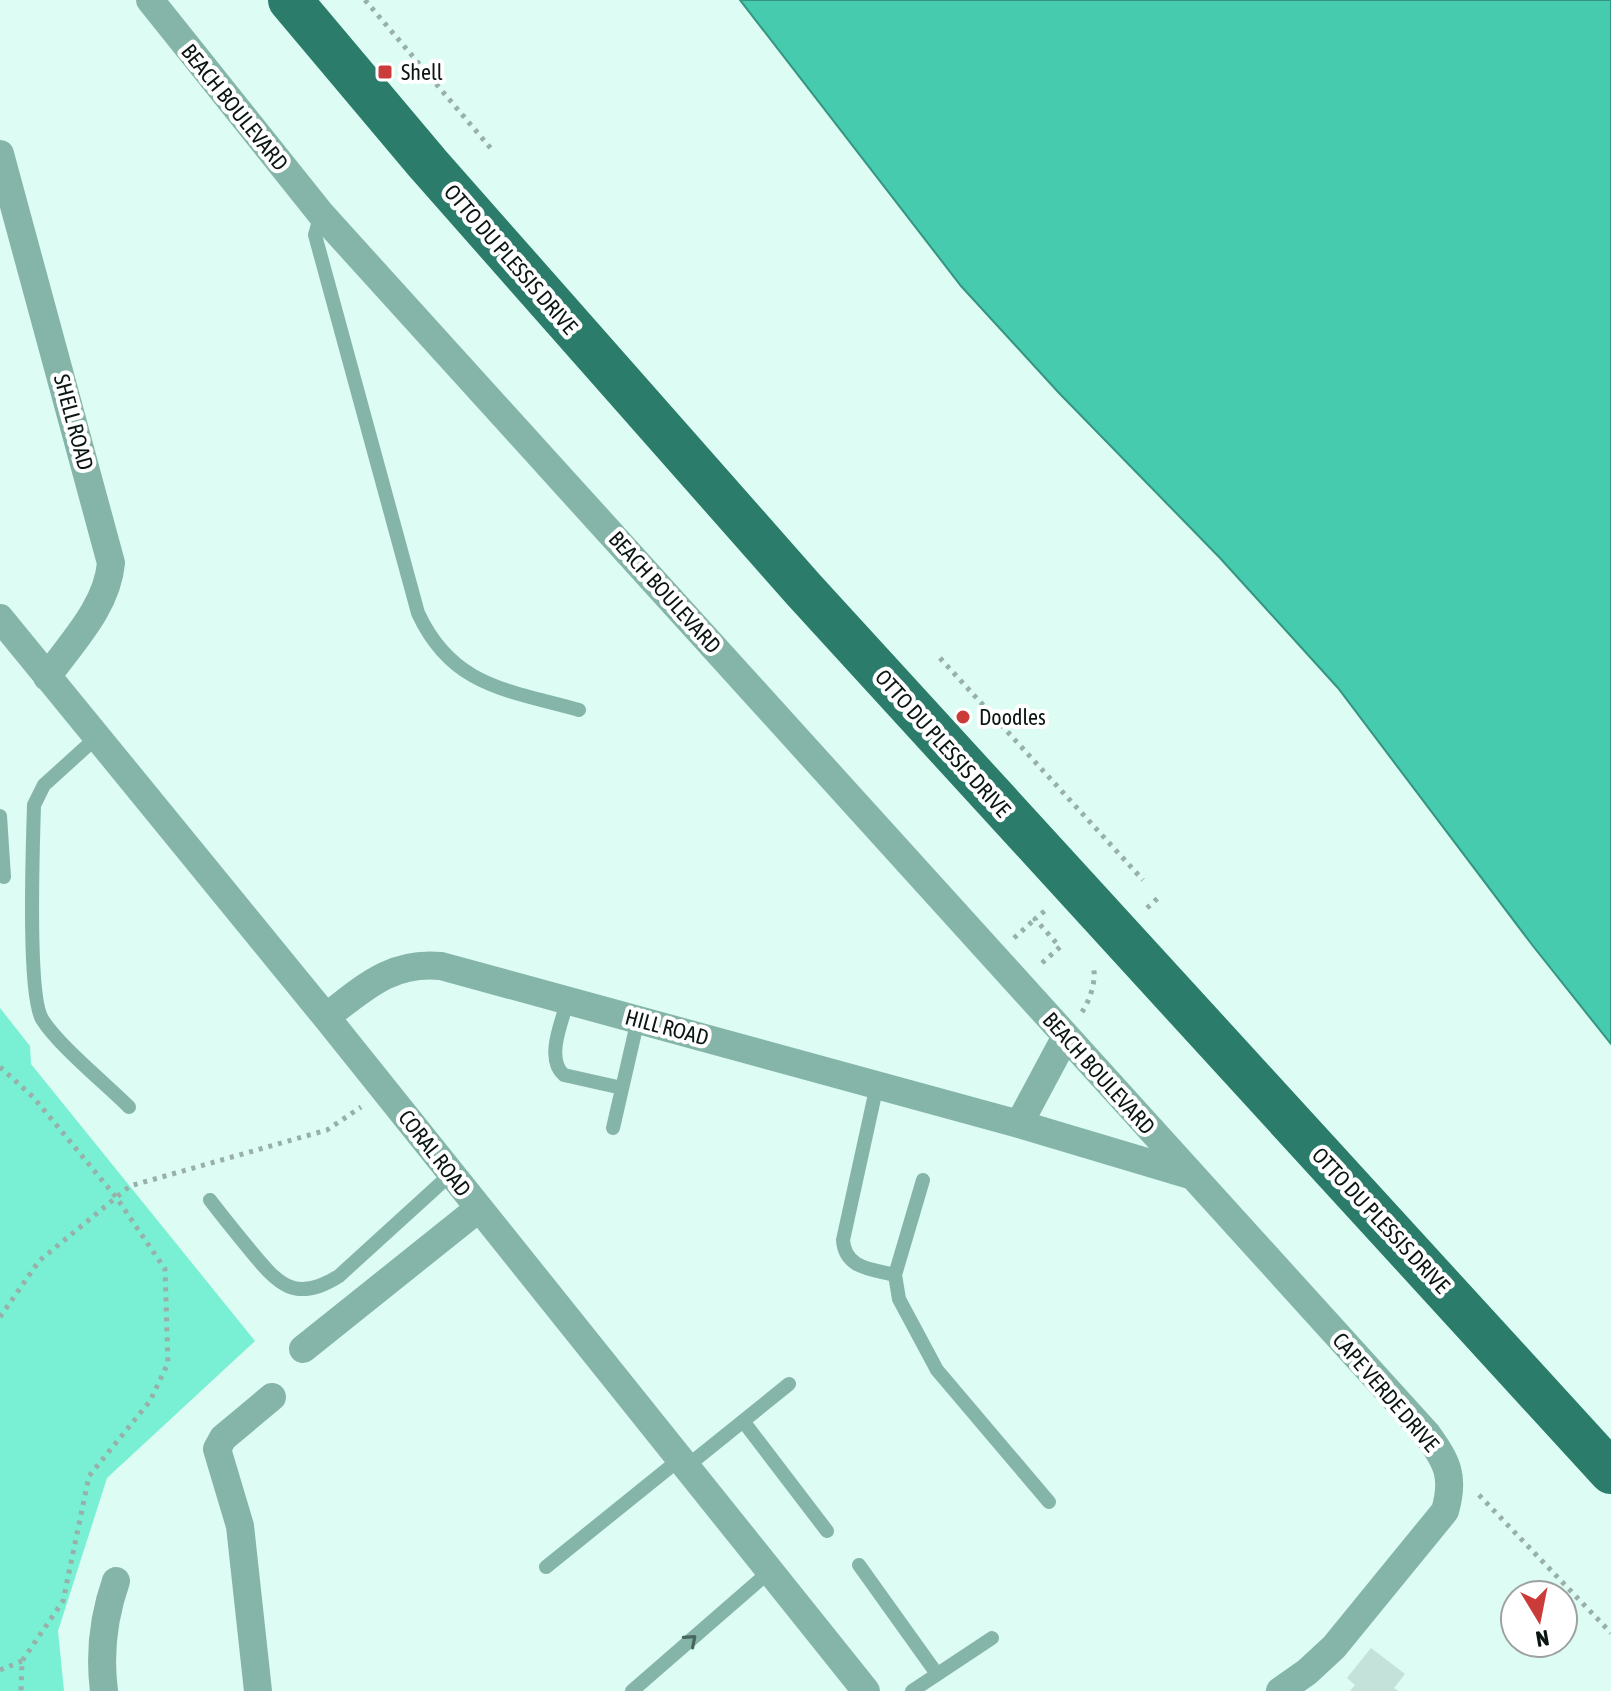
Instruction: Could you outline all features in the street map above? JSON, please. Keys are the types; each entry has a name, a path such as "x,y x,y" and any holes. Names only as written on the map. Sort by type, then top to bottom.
{"main road":[{"name":"OTTO DU PLESSIS DRIVE","path":"290,0 438,175 803,589 1611,1472"}],"street":[{"name":"BEACH BOULEVARD","path":"150,0 321,214 1191,1175"},
{"name":"SHELL ROAD","path":"0,154 111,563 110,581 101,602 47,677"},
{"name":"CORAL ROAD","path":"0,618 326,1017 866,1691"},
{"name":"HILL ROAD","path":"326,1017 382,976 420,964 441,966 1019,1124 1191,1175"},
{"path":"1019,1124 1065,1038"},
{"name":"CAPE VERDE DRIVE","path":"1191,1175 1427,1434 1442,1455 1451,1483 1445,1511 1436,1524 1334,1647 1280,1691"},
{"path":"303,1349 478,1209"},
{"path":"258,1691 240,1526 217,1449 223,1438 272,1397"},
{"path":"104,1691 101,1656 103,1627 116,1581"}],"lane":[{"path":"321,214 315,235 418,613 427,632 438,649 474,678 579,710"},
{"path":"97,737 44,785 34,805 34,970 37,1005 50,1029 129,1107"},
{"path":"0,816 4,877"},
{"path":"568,1000 555,1053 558,1070 564,1075 622,1088"},
{"path":"613,1128 638,1019"},
{"path":"877,1085 843,1240 848,1258 861,1267 895,1275"},
{"path":"210,1200 273,1278 287,1287 302,1289 317,1287 339,1276 451,1174"},
{"path":"923,1180 895,1275 899,1299 937,1370 1049,1502"},
{"path":"546,1567 789,1384"},
{"path":"743,1421 827,1531"},
{"path":"859,1565 937,1674"},
{"path":"632,1691 769,1572"},
{"path":"912,1691 992,1638"}],"path":[{"path":"365,0 493,151"},
{"path":"940,658 1143,880"},
{"path":"1148,907 1159,897"},
{"path":"1024,929 1047,909 1055,918"},
{"path":"1030,957 1039,966 1060,947 1035,919"},
{"path":"1006,930 1022,948"},
{"path":"1065,1038 1090,994 1095,973 1090,957"},
{"path":"0,1067 34,1098 116,1197 165,1269 168,1363 150,1401 89,1476 63,1601 22,1661 21,1691"},
{"path":"0,1317 39,1261 130,1186 327,1130 384,1090"},
{"path":"1475,1492 1611,1633"},
{"path":"0,1670 22,1661"}],"shaded area":[{"path":"740,0 1611,0 1611,1044 1338,688 1220,558 1059,393 961,286"},
{"path":"0,1008 30,1046 31,1064 255,1341 107,1478 58,1631 64,1691 0,1691"}],"building":[{"path":"1371,1648 1405,1674 1394,1688 1398,1691 1350,1691 1355,1685 1347,1678"}],"place":[{"name":"Shell","path":"385,72"},
{"name":"Doodles","path":"963,717"}]}
